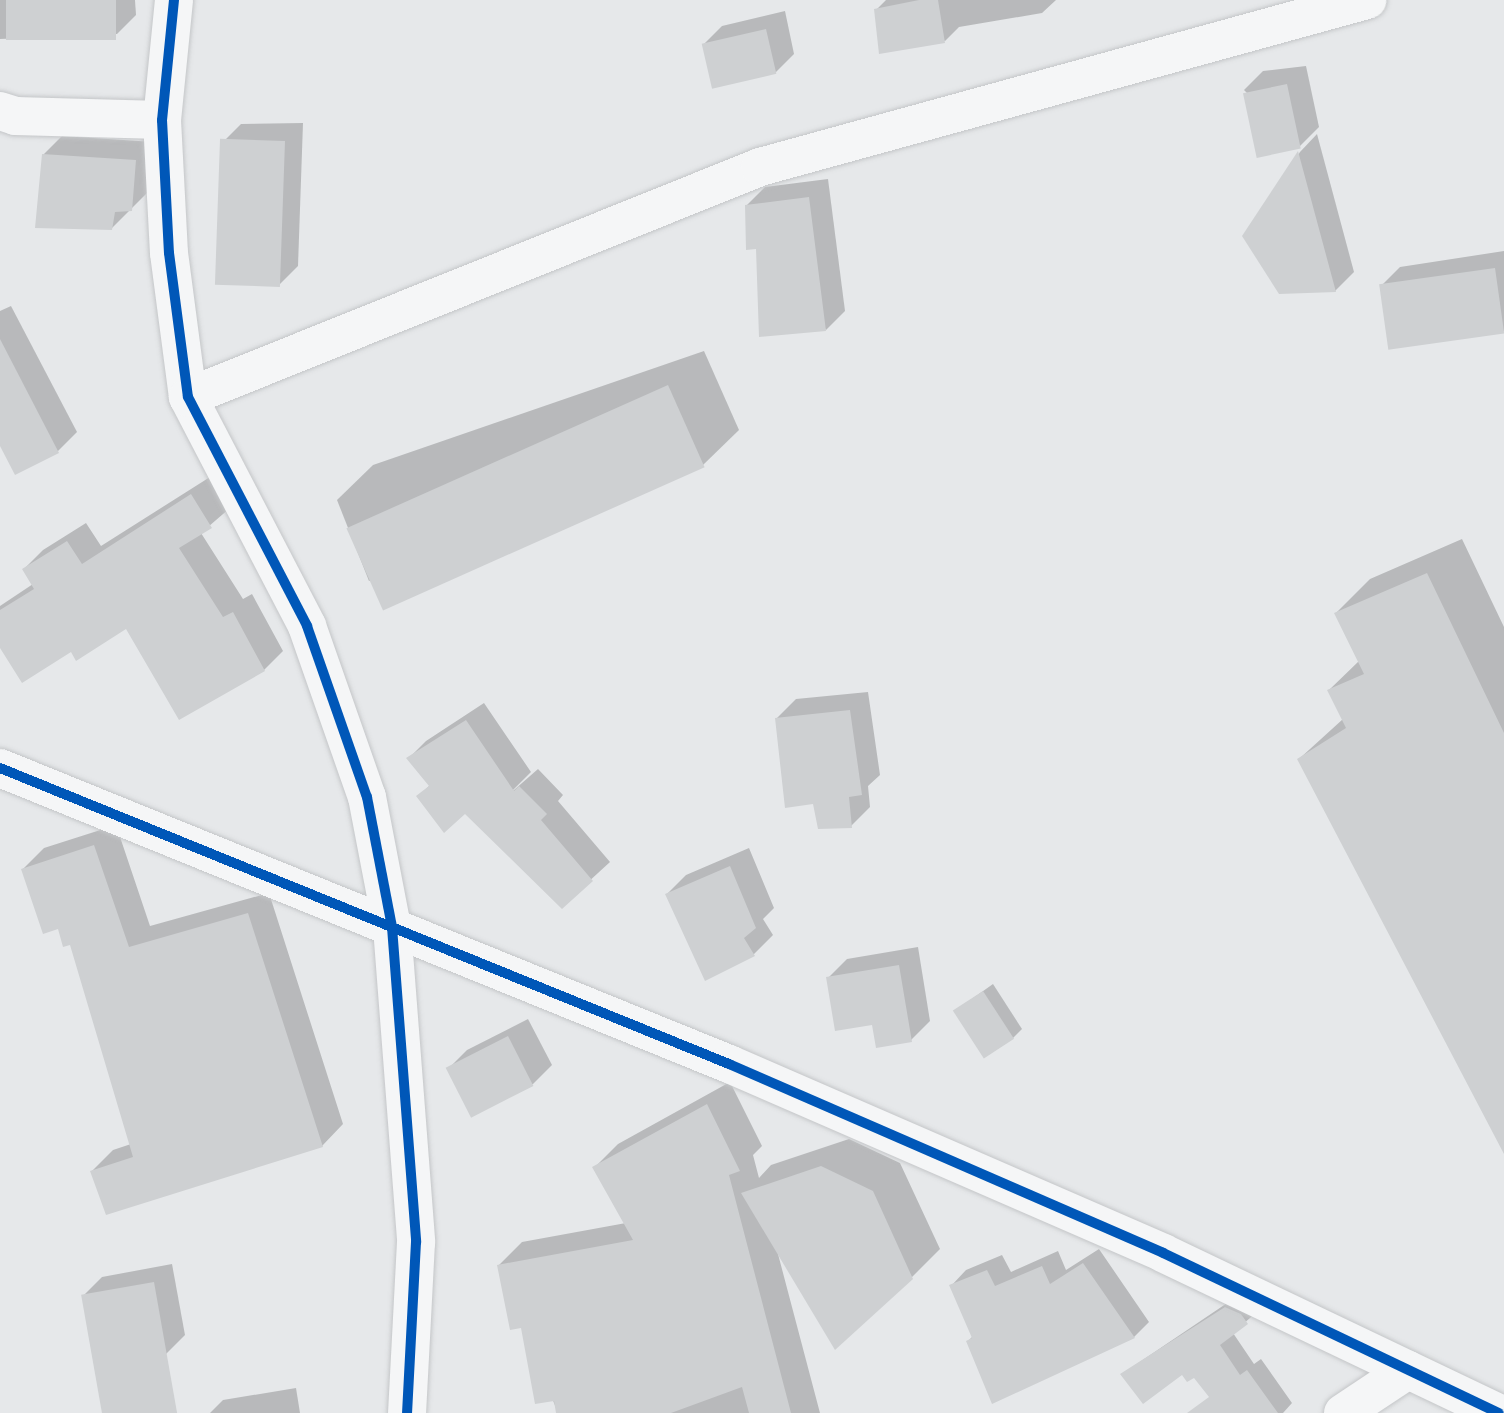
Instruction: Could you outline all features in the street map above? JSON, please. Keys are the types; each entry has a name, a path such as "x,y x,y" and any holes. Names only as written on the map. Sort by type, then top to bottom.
{"street":[{"path":"174,0 163,120 176,332 188,397 307,626 367,797 392,927 416,1242 407,1413"},
{"path":"188,397 760,167 1367,0"},
{"path":"0,111 15,116 163,120"},
{"path":"0,768 729,1064 1125,1236 1499,1413"},
{"path":"1343,1413 1408,1370"}],"building":[{"path":"6,0 116,0 116,40 6,40"},
{"path":"919,0 938,0 945,43 879,54 874,9"},
{"path":"766,29 776,74 712,89 702,44"},
{"path":"1287,84 1301,149 1257,158 1243,93"},
{"path":"220,139 285,141 280,287 215,285"},
{"path":"1298,151 1336,292 1279,294 1242,236"},
{"path":"42,154 136,160 132,211 115,212 112,230 35,228"},
{"path":"809,197 826,331 759,337 756,249 746,250 745,205"},
{"path":"1495,268 1504,333 1388,350 1379,284"},
{"path":"0,339 59,453 15,475 0,446"},
{"path":"668,385 705,467 383,610 346,528"},
{"path":"191,494 212,528 179,548 223,617 233,612 265,671 179,720 126,629 76,661 71,652 22,683 0,648 0,610 34,589 22,569 67,541 82,564"},
{"path":"1427,573 1504,733 1504,1154 1297,759 1346,728 1327,690 1364,674 1334,613"},
{"path":"850,710 862,795 849,797 852,828 818,829 813,804 785,808 775,718"},
{"path":"466,720 514,791 519,786 547,814 541,820 593,881 562,909 465,814 444,833 416,796 429,786 406,758"},
{"path":"94,845 129,947 248,913 323,1147 106,1215 90,1171 133,1157 70,945 63,947 58,929 43,934 21,869"},
{"path":"730,866 756,928 744,938 755,956 705,981 665,894"},
{"path":"899,965 912,1042 876,1048 872,1025 835,1031 826,977"},
{"path":"983,991 1014,1039 984,1058 953,1011"},
{"path":"508,1036 533,1086 471,1118 446,1068"},
{"path":"707,1104 740,1171 729,1175 791,1413 749,1413 742,1387 671,1413 556,1413 554,1401 535,1404 521,1328 510,1330 497,1265 633,1240 592,1167"},
{"path":"821,1166 873,1191 913,1279 835,1350 741,1193"},
{"path":"1083,1263 1135,1338 992,1404 966,1341 972,1338 949,1285 987,1270 995,1286 1042,1266 1050,1284"},
{"path":"154,1282 177,1413 102,1413 81,1295"},
{"path":"1225,1307 1241,1314 1248,1324 1220,1345 1240,1375 1247,1370 1278,1413 1187,1413 1209,1397 1194,1378 1187,1382 1182,1375 1143,1404 1120,1374"}],"cycle path":[{"path":"174,0 162,120 169,253 188,397 307,626 367,797 392,927 416,1242 407,1413"},
{"path":"0,768 729,1064 1163,1253 1499,1413"}]}
